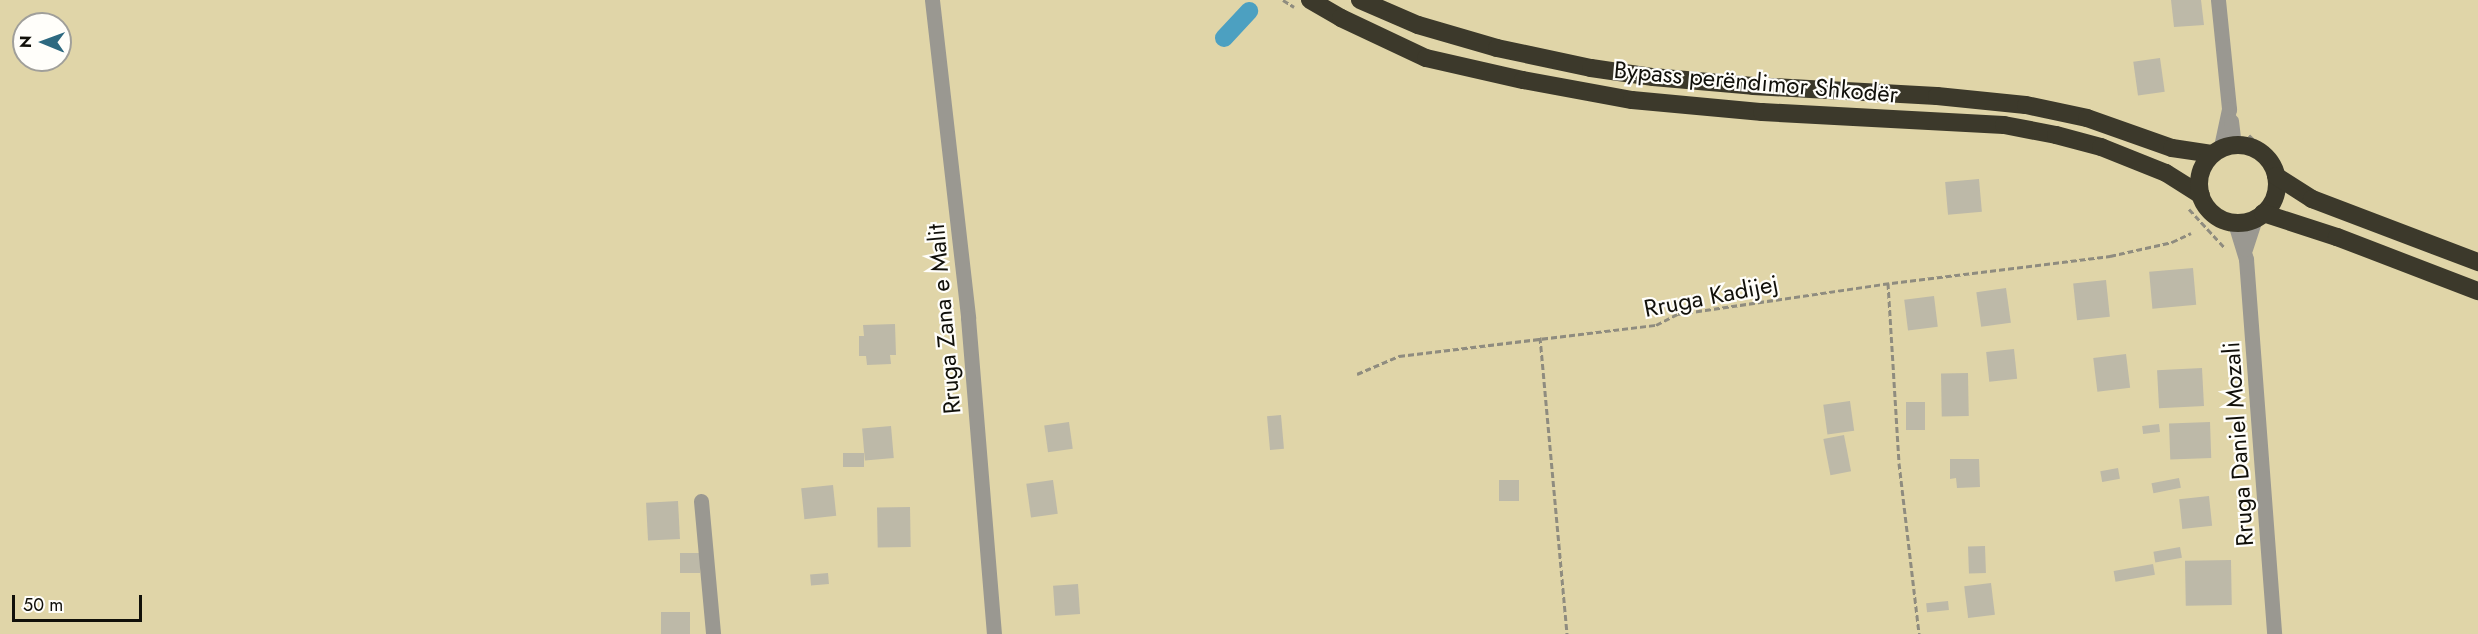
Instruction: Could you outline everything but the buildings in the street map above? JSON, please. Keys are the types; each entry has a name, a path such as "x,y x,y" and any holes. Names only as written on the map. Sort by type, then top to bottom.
{"highway":[{"name":"Bypass perëndimor Shkodër","path":"1310,0 1341,18 1426,58 1523,80 1632,99 1727,108 2004,125 2056,135 2101,147 2166,173 2201,195 2216,216 2235,223"},
{"name":"Bypass perëndimor Shkodër","path":"1360,0 1418,25 1486,45 1591,68 1653,77 1731,84 1937,96 2026,105 2087,118 2172,148 2251,147 2260,151 2273,166 2276,176 2312,199 2478,262"},
{"path":"2201,195 2201,171 2222,149"},
{"path":"2259,216 2275,196 2276,176"},
{"path":"2235,223 2259,216 2337,237 2478,291"}],"street":[{"name":"Rruga Zana e Malit","path":"932,0 968,318 994,634"},
{"path":"2218,0 2229,109 2222,149"},
{"name":"Rruga Daniel Mozali","path":"2245,252 2259,216"},
{"name":"Rruga Daniel Mozali","path":"2235,223 2245,252 2274,634"},
{"path":"701,501 713,634"}],"path":[{"name":"Rruga Kadijej","path":"1357,374 1399,356 1540,337 1656,325 1678,314 2110,256 2172,242 2191,233"},
{"path":"1888,284 1899,463 1920,634"},
{"path":"1540,337 1567,634"}],"shaded area":[{"path":"0,0 2478,0 2478,634 0,634"}],"waterway":[{"path":"1224,38 1249,11"}]}
